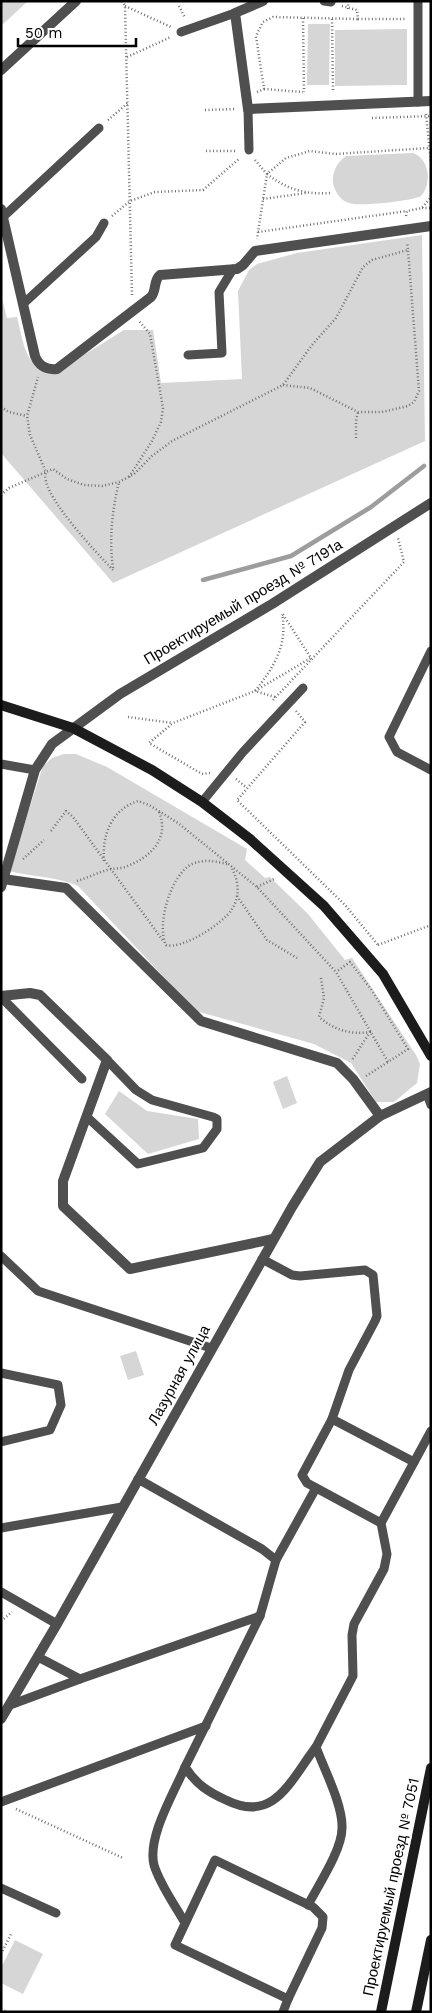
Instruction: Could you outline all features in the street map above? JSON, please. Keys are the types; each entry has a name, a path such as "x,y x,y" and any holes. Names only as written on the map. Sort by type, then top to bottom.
{"street":[{"path":"1,70 76,1"},
{"path":"262,1 235,13 248,109 431,101"},
{"path":"2,213 35,356 42,366 57,369 132,313 153,294 156,280 160,275 233,269 243,266 255,251 431,226"},
{"name":"Проектируемый проезд № 7191а","path":"2,883 35,770 52,744 120,694 272,604 431,503"},
{"path":"1,705 73,728 152,770 202,802 267,852 324,906 383,974 429,1049"},
{"path":"2,883 66,888 201,1021 337,1063 353,1079 380,1116"},
{"path":"1,996 30,993 40,995 107,1060 63,1181 63,1206 130,1269 273,1239"},
{"name":"Лазурная улица","path":"1,1719 57,1624 273,1239 320,1162 380,1116 429,1093"},
{"name":"Проектируемый проезд № 7051","path":"381,2012 431,1768"},
{"path":"416,2012 431,1940"}],"lane":[{"path":"418,1 418,102"},
{"path":"181,32 235,13"},
{"path":"248,109 249,150"},
{"path":"2,213 99,128"},
{"path":"23,304 96,237 104,223"},
{"path":"188,355 222,353 219,292 233,269"},
{"path":"431,651 389,737 397,752 431,770"},
{"path":"202,802 303,688"},
{"path":"1,764 35,770"},
{"path":"1,996 82,1079"},
{"path":"87,1117 138,1164 203,1148 217,1129 217,1119 213,1117 144,1095 107,1060"},
{"path":"429,1093 431,1105"},
{"path":"1,1256 38,1291 211,1348"},
{"path":"262,1259 292,1274 365,1270 373,1275 377,1316 349,1370 332,1419 302,1475 303,1479 316,1488 381,1523"},
{"path":"1,1373 58,1385 61,1406 50,1430 1,1442"},
{"path":"332,1419 414,1462"},
{"path":"185,1767 194,1781 208,1792 229,1802 251,1808 265,1807 278,1797 316,1748 353,1676 352,1635 354,1624 386,1561 386,1545 381,1523 431,1431"},
{"path":"138,1480 262,1549 276,1560"},
{"path":"185,1923 156,1871 153,1853 158,1829 185,1767 260,1616 276,1560 316,1488"},
{"path":"1,1528 122,1507"},
{"path":"1,1592 57,1624"},
{"path":"10,1705 260,1616"},
{"path":"38,1657 80,1679"},
{"path":"1,1802 206,1726"},
{"path":"308,1905 338,1846 342,1827 340,1810 316,1748"},
{"path":"283,2012 324,1922 319,1911 215,1860 175,1945 288,1999"},
{"path":"1,1888 56,1913"}],"path":[{"path":"122,1 125,6 127,57 132,313 150,334 163,408 161,422 152,441 128,478"},
{"path":"348,1 348,9"},
{"path":"328,2 357,10 358,19"},
{"path":"125,6 181,32"},
{"path":"205,110 248,109 254,94 264,89 256,36 263,22 273,17 418,19"},
{"path":"303,18 304,92"},
{"path":"332,18 333,92"},
{"path":"127,57 181,32"},
{"path":"99,128 128,103"},
{"path":"427,116 431,163"},
{"path":"255,251 267,174 286,158 310,150 335,154 429,148"},
{"path":"104,223 130,201 155,192 203,190 249,150"},
{"path":"206,151 249,150"},
{"path":"249,150 267,174 289,188 308,193"},
{"path":"263,199 308,193 330,193"},
{"path":"422,208 431,197"},
{"path":"258,232 431,208"},
{"path":"283,385 310,388 358,412 382,412 408,406 414,402 419,391 405,229 407,211"},
{"path":"1,495 9,488 53,469 67,479 84,485 102,486 119,482 128,478 172,441 283,385 312,345 336,318 363,266 372,260 408,250"},
{"path":"42,366 35,384 27,416 30,435 46,472 44,476 46,484 66,517 113,570 110,548 111,525 119,482"},
{"path":"1,407 8,412 27,416"},
{"path":"356,438 358,412"},
{"path":"269,705 404,562 397,535"},
{"path":"255,690 270,672 280,649 285,631 282,613 312,658"},
{"path":"213,772 202,774 149,743 173,723 255,690 312,658"},
{"path":"255,690 275,698"},
{"path":"290,702 305,722 237,800 345,905 378,945"},
{"path":"128,717 173,723"},
{"path":"104,861 106,835 119,811 138,801 158,810 257,887 336,972 388,1062"},
{"path":"77,881 109,869 118,869 133,864 156,845 164,830 158,810"},
{"path":"51,831 66,811 80,826 109,869 166,945 172,947 214,926 231,912 237,896 237,881 230,865"},
{"path":"19,862 44,840"},
{"path":"166,945 163,932 165,909 180,874 192,864 202,861 230,865"},
{"path":"257,887 277,877 281,881"},
{"path":"68,879 77,881 84,888"},
{"path":"237,896 267,940 297,958"},
{"path":"363,951 431,925"},
{"path":"336,972 350,962 371,989 408,1049 366,1076 361,1071"},
{"path":"321,978 324,998 319,1016 329,1025 343,1031 370,1032"},
{"path":"352,1060 370,1032"},
{"path":"344,1057 352,1060 356,1066"},
{"path":"1,1802 123,1858"},
{"path":"1,1954 11,1934"},
{"path":"1,2009 7,2012"}],"shaded area":[{"path":"1,1 28,1 1,26"},
{"path":"308,24 330,24 329,85 307,85"},
{"path":"407,29 407,85 335,86 335,30"},
{"path":"413,153 423,161 428,173 427,185 421,196 385,203 354,204 343,200 335,190 333,183 334,171 340,161 346,156"},
{"path":"422,235 425,441 113,583 1,453 1,295 7,318 17,317 24,345 31,361 45,370 56,372 124,330 153,330 161,383 242,379 238,291 249,270 257,264 297,253"},
{"path":"64,754 76,754 107,767 247,849 245,860 265,878 270,877 308,914 345,960 352,958 416,1055 420,1064 417,1083 394,1102 376,1102 351,1063 314,1044 196,1011 78,886 61,880 9,871 43,766 52,758"},
{"path":"287,1076 297,1103 283,1109 273,1082"},
{"path":"119,1091 147,1111 198,1119 199,1139 148,1154 105,1114"},
{"path":"136,1351 144,1375 128,1380 120,1356"},
{"path":"15,1940 43,1954 23,1994 1,1983 1,1968"}],"waterway":[{"path":"203,580 291,556 371,507 424,466"}]}
